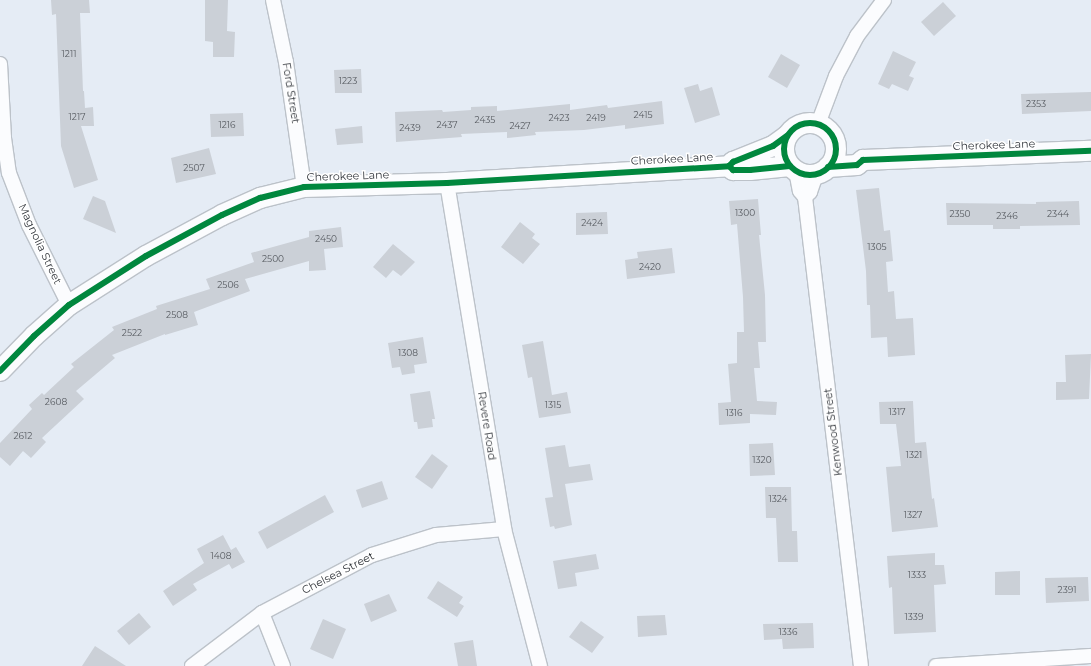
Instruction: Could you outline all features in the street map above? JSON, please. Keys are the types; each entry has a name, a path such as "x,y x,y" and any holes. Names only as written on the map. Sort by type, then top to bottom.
{"street":[{"name":"Ford Street","path":"273,0 286,62 304,187"},
{"path":"818,124 836,76 857,36 884,0"},
{"name":"Magnolia Street","path":"0,64 4,138 9,173 29,225 69,305"},
{"path":"805,197 810,192 822,171 834,158 835,142 831,134 818,124 809,123 800,125 793,129 787,136 784,145 784,154 793,168 808,175 822,171"},
{"name":"Cherokee Lane","path":"0,371 34,336 69,305 146,256 222,215 260,198 304,187 447,183 729,166 733,162 773,146 787,136"},
{"path":"835,142 858,154 862,160"},
{"name":"Cherokee Lane","path":"822,171 857,165 862,160 1091,151"},
{"name":"Cherokee Lane","path":"729,166 733,170 793,168"},
{"name":"Kenwood Street","path":"793,168 800,191 805,197 861,666"},
{"name":"Revere Road","path":"447,183 504,529 540,666"},
{"name":"Chelsea Street","path":"192,666 262,613 372,555 436,535 504,529"},
{"path":"262,613 283,666"},
{"path":"936,666 1091,656"}],"building":[{"path":"51,0 89,0 90,13 80,13 83,91 85,108 93,107 94,126 81,126 98,180 74,188 61,146 56,14 52,15"},
{"path":"205,0 228,0 227,31 235,32 234,57 213,57 213,42 205,41"},
{"path":"943,2 956,16 934,36 921,22"},
{"path":"893,51 916,62 909,76 914,78 908,91 892,84 889,89 878,84"},
{"path":"781,54 800,65 787,88 768,77"},
{"path":"361,69 362,93 335,93 334,70"},
{"path":"698,84 700,91 712,87 720,115 695,123 684,88"},
{"path":"1091,92 1091,111 1022,114 1021,94"},
{"path":"662,101 664,124 625,129 625,125 584,130 535,132 536,135 507,138 507,132 461,134 462,137 396,142 395,112 442,110 443,112 471,110 471,107 497,106 497,111 570,104 570,110 607,105 608,108"},
{"path":"243,113 244,136 211,137 210,114"},
{"path":"362,126 363,143 337,145 335,129"},
{"path":"209,148 216,174 176,183 171,158"},
{"path":"879,188 884,231 890,230 893,261 886,262 888,292 894,291 896,319 913,318 915,355 888,357 887,337 871,338 870,305 867,305 866,271 856,190"},
{"path":"93,196 105,201 116,233 83,219"},
{"path":"758,199 761,235 759,235 765,295 766,342 758,342 760,368 754,368 757,401 777,402 776,415 750,414 750,423 719,425 718,403 731,402 728,364 737,363 737,332 744,332 743,297 737,224 731,225 729,201"},
{"path":"1079,201 1080,225 1020,226 1020,229 993,229 993,225 947,225 946,203 1036,204 1036,202"},
{"path":"607,212 608,234 576,235 576,213"},
{"path":"520,222 535,234 532,238 540,244 523,264 501,247"},
{"path":"341,227 343,247 324,249 326,270 309,271 309,261 245,279 250,291 194,312 198,325 165,334 112,355 115,358 76,391 84,399 42,438 46,442 31,458 23,451 10,466 0,457 0,443 32,409 29,405 42,393 44,395 74,367 71,364 114,330 112,327 157,309 156,306 210,289 206,279 254,262 251,253 309,237 309,231"},
{"path":"393,244 415,262 401,276 393,270 386,278 373,267"},
{"path":"672,248 675,273 627,279 625,260 638,258 637,252"},
{"path":"423,337 427,363 414,365 415,373 402,375 400,367 392,368 388,343"},
{"path":"543,341 552,395 567,392 571,413 539,418 532,377 528,378 522,345"},
{"path":"1091,354 1089,399 1056,400 1056,382 1066,382 1065,355"},
{"path":"430,391 435,419 432,419 433,427 418,429 417,422 414,422 410,394"},
{"path":"913,401 915,443 926,442 932,499 934,498 938,527 892,532 886,467 901,466 896,424 880,424 879,402"},
{"path":"773,443 775,475 750,476 749,444"},
{"path":"565,445 569,467 590,464 593,480 565,484 572,525 555,529 554,526 550,527 545,498 553,497 545,448"},
{"path":"432,454 448,466 432,489 415,477"},
{"path":"382,481 388,499 362,508 356,490"},
{"path":"765,487 791,487 792,531 797,531 798,562 778,562 776,518 766,518"},
{"path":"325,495 334,512 267,549 258,532"},
{"path":"223,535 231,550 236,547 245,562 232,569 229,564 193,584 197,590 173,606 163,591 204,563 197,549"},
{"path":"935,553 935,565 944,565 946,584 934,585 936,632 894,634 892,587 889,588 887,556"},
{"path":"596,554 599,569 575,573 577,586 558,589 553,561"},
{"path":"1020,571 1020,595 995,595 995,572"},
{"path":"1088,577 1089,601 1046,603 1045,578"},
{"path":"438,581 463,597 459,603 464,606 457,617 427,598"},
{"path":"389,594 397,611 371,622 364,604"},
{"path":"139,613 151,627 129,645 117,631"},
{"path":"665,615 667,635 638,637 637,616"},
{"path":"323,619 346,629 333,659 310,649"},
{"path":"581,621 604,637 592,653 569,637"},
{"path":"813,623 814,648 783,649 782,639 764,640 763,624"},
{"path":"473,640 477,666 458,666 454,643"},
{"path":"95,646 112,657 126,666 82,666"}],"cycle path":[{"path":"810,123 824,127 832,135 836,149 832,163 824,171 810,175 796,171 788,163 784,149 788,135 796,127 810,123"},
{"path":"0,371 34,336 69,305 146,256 222,215 260,198 304,187 447,183 729,166 733,162 773,146 787,136"},
{"path":"828,167 857,165 863,160 1091,151"},
{"path":"729,166 733,170 790,166"}]}
